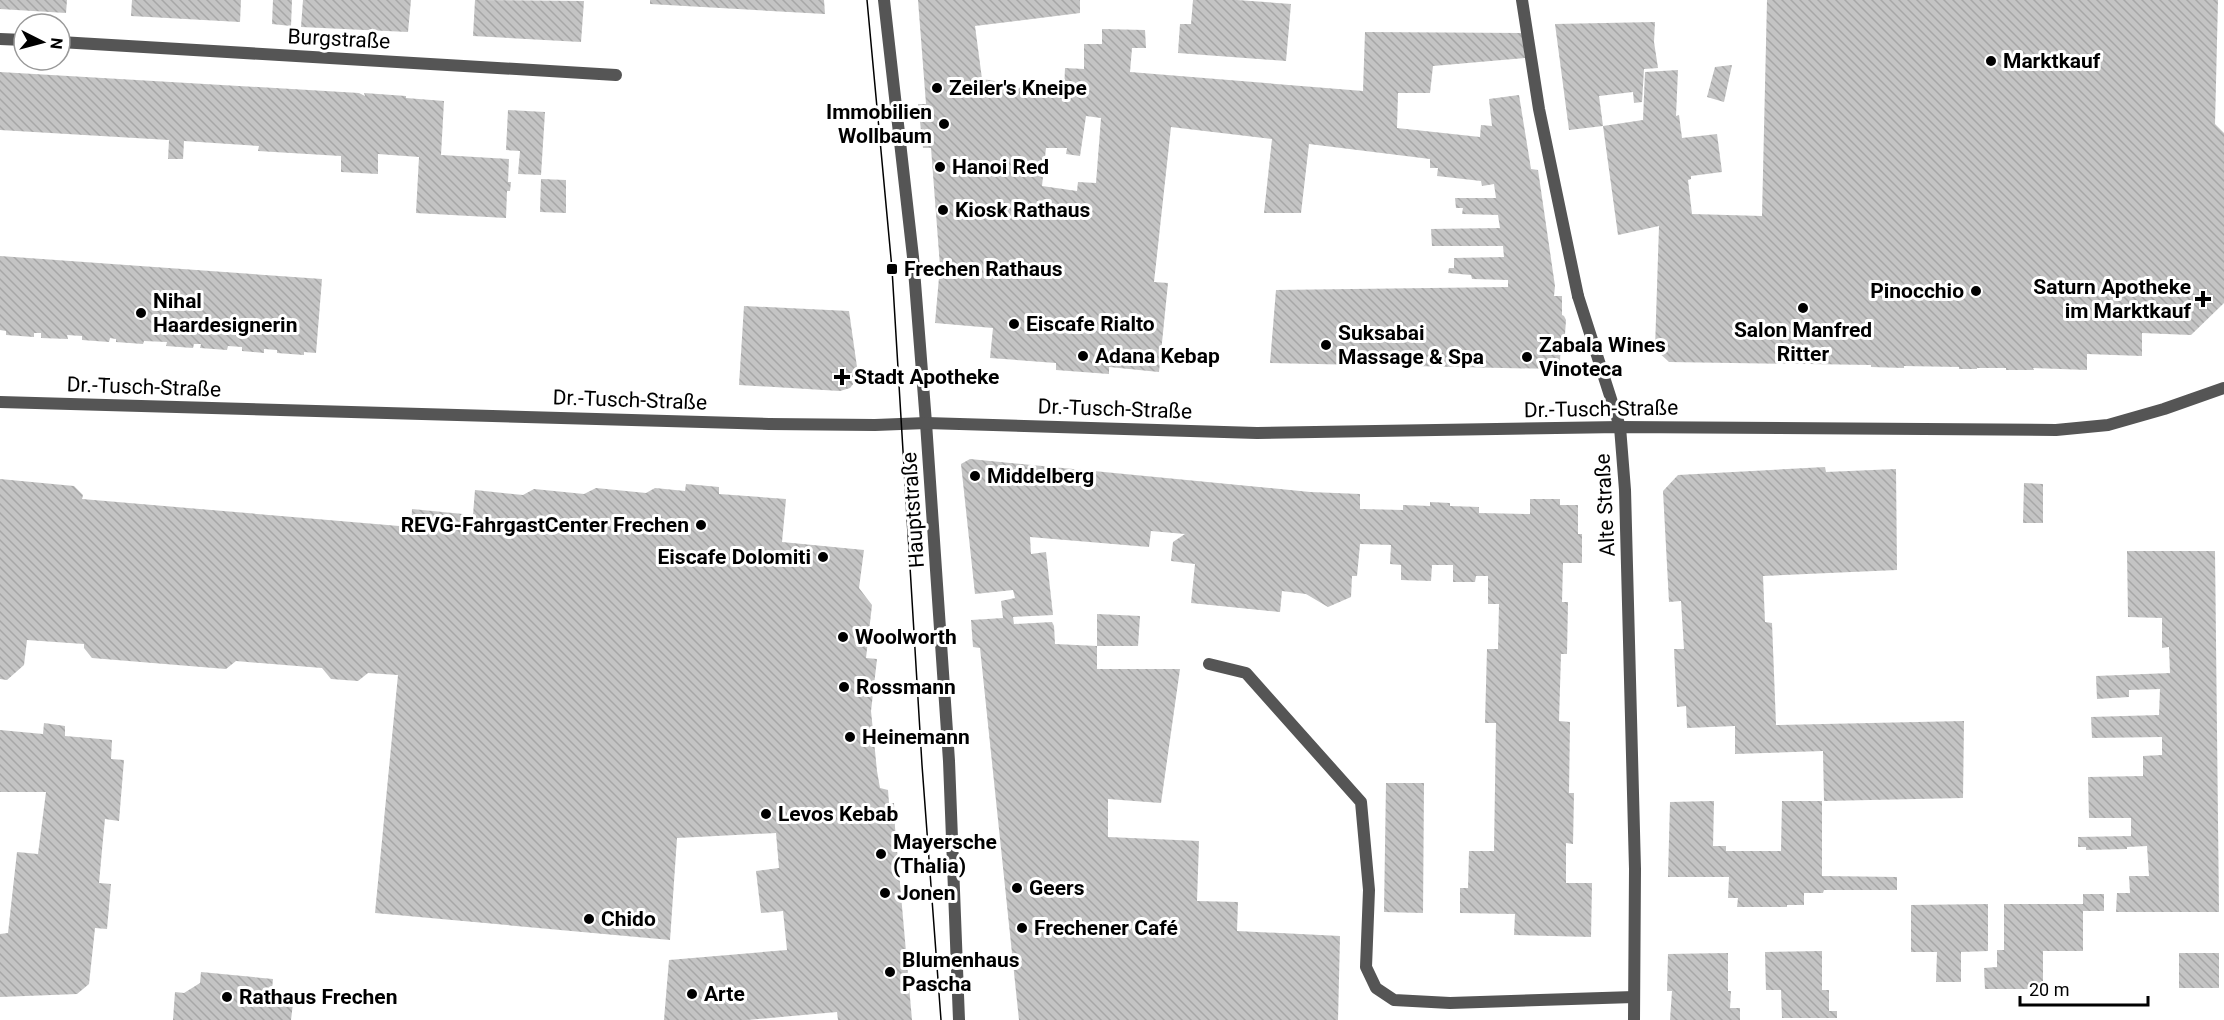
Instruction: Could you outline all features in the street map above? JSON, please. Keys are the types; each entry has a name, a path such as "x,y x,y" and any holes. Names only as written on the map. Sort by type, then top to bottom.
{"street":[{"name":"Hauptstraße","path":"884,0 913,257 927,423 949,761 959,1020"},
{"name":"Alte Straße","path":"1522,0 1539,109 1578,296 1620,427 1625,490 1635,869 1634,1020"},
{"name":"Burgstraße","path":"72,43 616,75"},
{"name":"Dr.-Tusch-Straße","path":"0,402 769,424 927,423 1257,433 1620,427 2056,430 2108,425 2224,388"},
{"path":"1209,664 1245,673 1360,802 1369,890 1366,967 1376,988 1394,1000 1450,1003 1634,997"}],"building":[{"path":"0,0 67,0 66,12 0,9"},
{"path":"132,0 241,0 240,22 131,16"},
{"path":"273,0 292,0 291,26 272,24"},
{"path":"303,0 411,0 408,32 301,27"},
{"path":"475,0 584,1 581,42 473,36"},
{"path":"650,0 824,0 825,14 650,4"},
{"path":"918,0 1080,0 1080,13 975,26 982,79 1014,84 1014,91 1021,87 1064,92 1065,68 1084,69 1084,44 1102,44 1102,29 1145,30 1146,48 1132,48 1130,72 1363,91 1365,32 1522,33 1525,58 1433,66 1430,93 1398,93 1397,128 1480,137 1481,125 1492,126 1489,99 1519,95 1531,169 1538,170 1555,286 1554,296 1562,296 1562,315 1566,320 1565,334 1561,337 1560,362 1555,362 1554,369 1270,363 1276,290 1508,287 1508,280 1472,279 1471,275 1448,273 1449,268 1454,268 1454,258 1504,257 1503,246 1432,246 1431,229 1500,228 1498,215 1462,214 1463,208 1456,208 1455,198 1496,198 1494,184 1482,186 1481,181 1437,176 1438,168 1430,168 1430,159 1309,144 1301,213 1264,213 1272,139 1171,127 1154,282 1168,283 1159,372 1109,367 1109,374 1056,370 1056,363 990,358 993,328 935,323 940,266 931,148 923,148 918,104 926,104","holes":["1086,116 1101,118 1096,183 1078,182 1077,191 1042,186 1046,148 1067,148 1066,154 1080,156"]},
{"path":"1193,0 1291,4 1286,61 1178,53 1180,24 1191,24"},
{"path":"1767,0 2218,0 2215,124 2224,133 2224,303 2191,335 2142,333 2142,356 2087,354 2087,370 1669,362 1655,349 1659,226 1618,235 1603,126 1643,120 1645,72 1678,70 1676,116 1679,115 1682,138 1717,134 1722,172 1691,176 1688,180 1692,214 1762,216"},
{"path":"1655,22 1654,42 1658,68 1644,69 1642,102 1634,103 1633,92 1599,96 1603,126 1569,130 1555,24"},
{"path":"1732,65 1724,102 1707,97 1715,67"},
{"path":"0,72 359,93 365,96 364,93 444,101 441,155 509,159 508,182 511,182 510,191 507,191 506,218 416,213 419,157 378,154 378,174 341,172 341,156 258,151 259,146 184,141 183,159 168,159 169,140 0,130"},
{"path":"508,110 545,112 541,175 518,174 520,151 506,150"},
{"path":"541,179 566,180 566,213 540,212"},
{"path":"0,256 322,279 316,353 304,352 304,355 277,353 277,350 264,349 264,353 242,351 242,347 228,346 227,350 200,348 201,344 194,344 193,348 166,346 167,342 144,341 143,344 116,342 116,339 110,338 109,342 82,340 82,336 67,335 68,339 41,338 41,333 34,333 34,337 6,335 6,331 0,330"},
{"path":"744,306 849,311 858,374 854,383 850,388 840,391 739,385"},
{"path":"970,459 1310,492 1360,494 1360,509 1403,510 1403,505 1430,506 1430,502 1450,503 1450,506 1479,507 1479,513 1530,514 1530,499 1560,499 1560,505 1578,505 1578,534 1582,534 1582,563 1563,563 1562,602 1568,602 1567,654 1561,654 1559,721 1570,722 1569,793 1574,793 1573,844 1566,843 1566,883 1592,883 1591,937 1514,935 1515,914 1460,913 1460,888 1468,888 1469,851 1494,851 1496,723 1485,723 1487,649 1498,649 1499,604 1488,604 1488,576 1476,576 1475,582 1453,582 1453,565 1432,565 1431,581 1401,580 1401,565 1390,564 1391,545 1360,544 1357,576 1352,576 1351,597 1328,607 1306,594 1282,591 1280,612 1191,603 1195,564 1171,561 1173,542 1185,534 1151,531 1149,547 1030,537 1031,554 1046,552 1053,615 1013,617 1014,624 1052,622 1055,644 1097,646 1097,669 1180,669 1161,803 1108,799 1108,837 1199,841 1197,901 1238,902 1237,931 1340,936 1338,1020 1019,1020 980,648 973,647 971,620 1003,618 1001,601 1015,598 1013,590 975,594 961,464"},
{"path":"1825,467 1826,472 1896,469 1897,570 1763,576 1765,622 1772,623 1776,725 1964,721 1963,798 1824,801 1823,751 1735,754 1735,726 1687,728 1686,706 1677,707 1674,649 1684,649 1681,601 1669,602 1663,491 1678,475"},
{"path":"0,479 74,486 83,495 82,499 411,527 412,509 473,515 475,490 523,495 534,489 584,494 596,488 646,493 655,488 685,491 686,484 719,487 719,494 786,499 782,542 864,550 859,588 872,605 866,658 877,659 871,711 877,771 880,788 888,790 889,803 894,803 912,1020 838,1020 837,1012 747,1020 664,1020 669,960 787,950 783,911 761,913 756,871 779,868 776,833 677,838 670,940 375,913 398,675 368,673 358,681 331,679 322,668 236,661 226,669 92,658 84,648 84,644 27,640 24,665 7,680 0,679"},
{"path":"2024,483 2043,484 2043,523 2023,523"},
{"path":"2127,551 2215,551 2219,912 2116,912 2117,893 2130,893 2129,876 2149,876 2147,846 2086,850 2086,847 2078,847 2078,837 2131,836 2131,818 2089,818 2088,777 2143,776 2143,756 2162,755 2162,737 2092,738 2091,717 2159,715 2160,689 2129,690 2129,697 2097,699 2096,676 2170,673 2169,647 2162,648 2162,618 2128,617"},
{"path":"1097,614 1140,616 1138,646 1097,646"},
{"path":"44,723 65,726 65,736 112,740 111,759 124,760 119,821 105,819 99,883 111,884 107,929 95,928 89,984 77,994 0,997 0,934 8,933 17,852 38,854 46,792 0,792 0,730 43,734"},
{"path":"1386,783 1424,783 1423,913 1384,912"},
{"path":"1714,801 1713,846 1726,846 1726,851 1781,851 1782,801 1822,801 1822,876 1897,877 1897,890 1824,890 1823,893 1804,893 1804,905 1737,907 1738,898 1728,898 1729,877 1668,877 1670,802"},
{"path":"2083,894 2104,894 2104,911 2083,911 2083,951 2043,951 2043,989 1985,989 1984,968 1997,967 1997,950 2004,950 2004,904 2083,904"},
{"path":"1988,904 1988,951 1961,952 1961,982 1936,982 1937,952 1911,952 1911,905"},
{"path":"1822,951 1822,990 1829,990 1829,1011 1837,1011 1837,1018 1782,1018 1781,990 1766,990 1765,952"},
{"path":"1728,953 1730,1008 1740,1008 1740,1020 1670,1020 1672,991 1667,991 1668,954"},
{"path":"2179,953 2219,953 2219,988 2179,988"},
{"name":"Rathaus Frechen","path":"201,972 273,979 272,989 284,1002 293,1003 291,1020 173,1020 175,992 184,993 200,983"}],"tram line":[{"path":"867,0 892,269 922,765 941,1020"}],"place":[{"name":"Marktkauf","path":"1991,61"},
{"name":"Zeiler's Kneipe","path":"937,88"},
{"name":"Immobilien Wollbaum","path":"944,124"},
{"name":"Hanoi Red","path":"940,167"},
{"name":"Kiosk Rathaus","path":"943,210"},
{"name":"Frechen Rathaus","path":"892,269"},
{"name":"Pinocchio","path":"1976,291"},
{"name":"Saturn Apotheke im Marktkauf","path":"2203,299"},
{"name":"Salon Manfred Ritter","path":"1803,308"},
{"name":"Nihal Haardesignerin","path":"141,313"},
{"name":"Eiscafe Rialto","path":"1014,324"},
{"name":"Suksabai Massage & Spa","path":"1326,345"},
{"name":"Adana Kebap","path":"1083,356"},
{"name":"Zabala Wines Vinoteca","path":"1527,357"},
{"name":"Stadt Apotheke","path":"842,377"},
{"name":"Middelberg","path":"975,476"},
{"name":"REVG-FahrgastCenter Frechen","path":"701,525"},
{"name":"Eiscafe Dolomiti","path":"823,557"},
{"name":"Woolworth","path":"843,637"},
{"name":"Rossmann","path":"844,687"},
{"name":"Heinemann","path":"850,737"},
{"name":"Levos Kebab","path":"766,814"},
{"name":"Mayersche (Thalia)","path":"881,854"},
{"name":"Geers","path":"1017,888"},
{"name":"Jonen","path":"885,893"},
{"name":"Chido","path":"589,919"},
{"name":"Frechener Café","path":"1022,928"},
{"name":"Blumenhaus Pascha","path":"890,972"},
{"name":"Arte","path":"692,994"},
{"name":"Rathaus Frechen","path":"227,997"}]}
